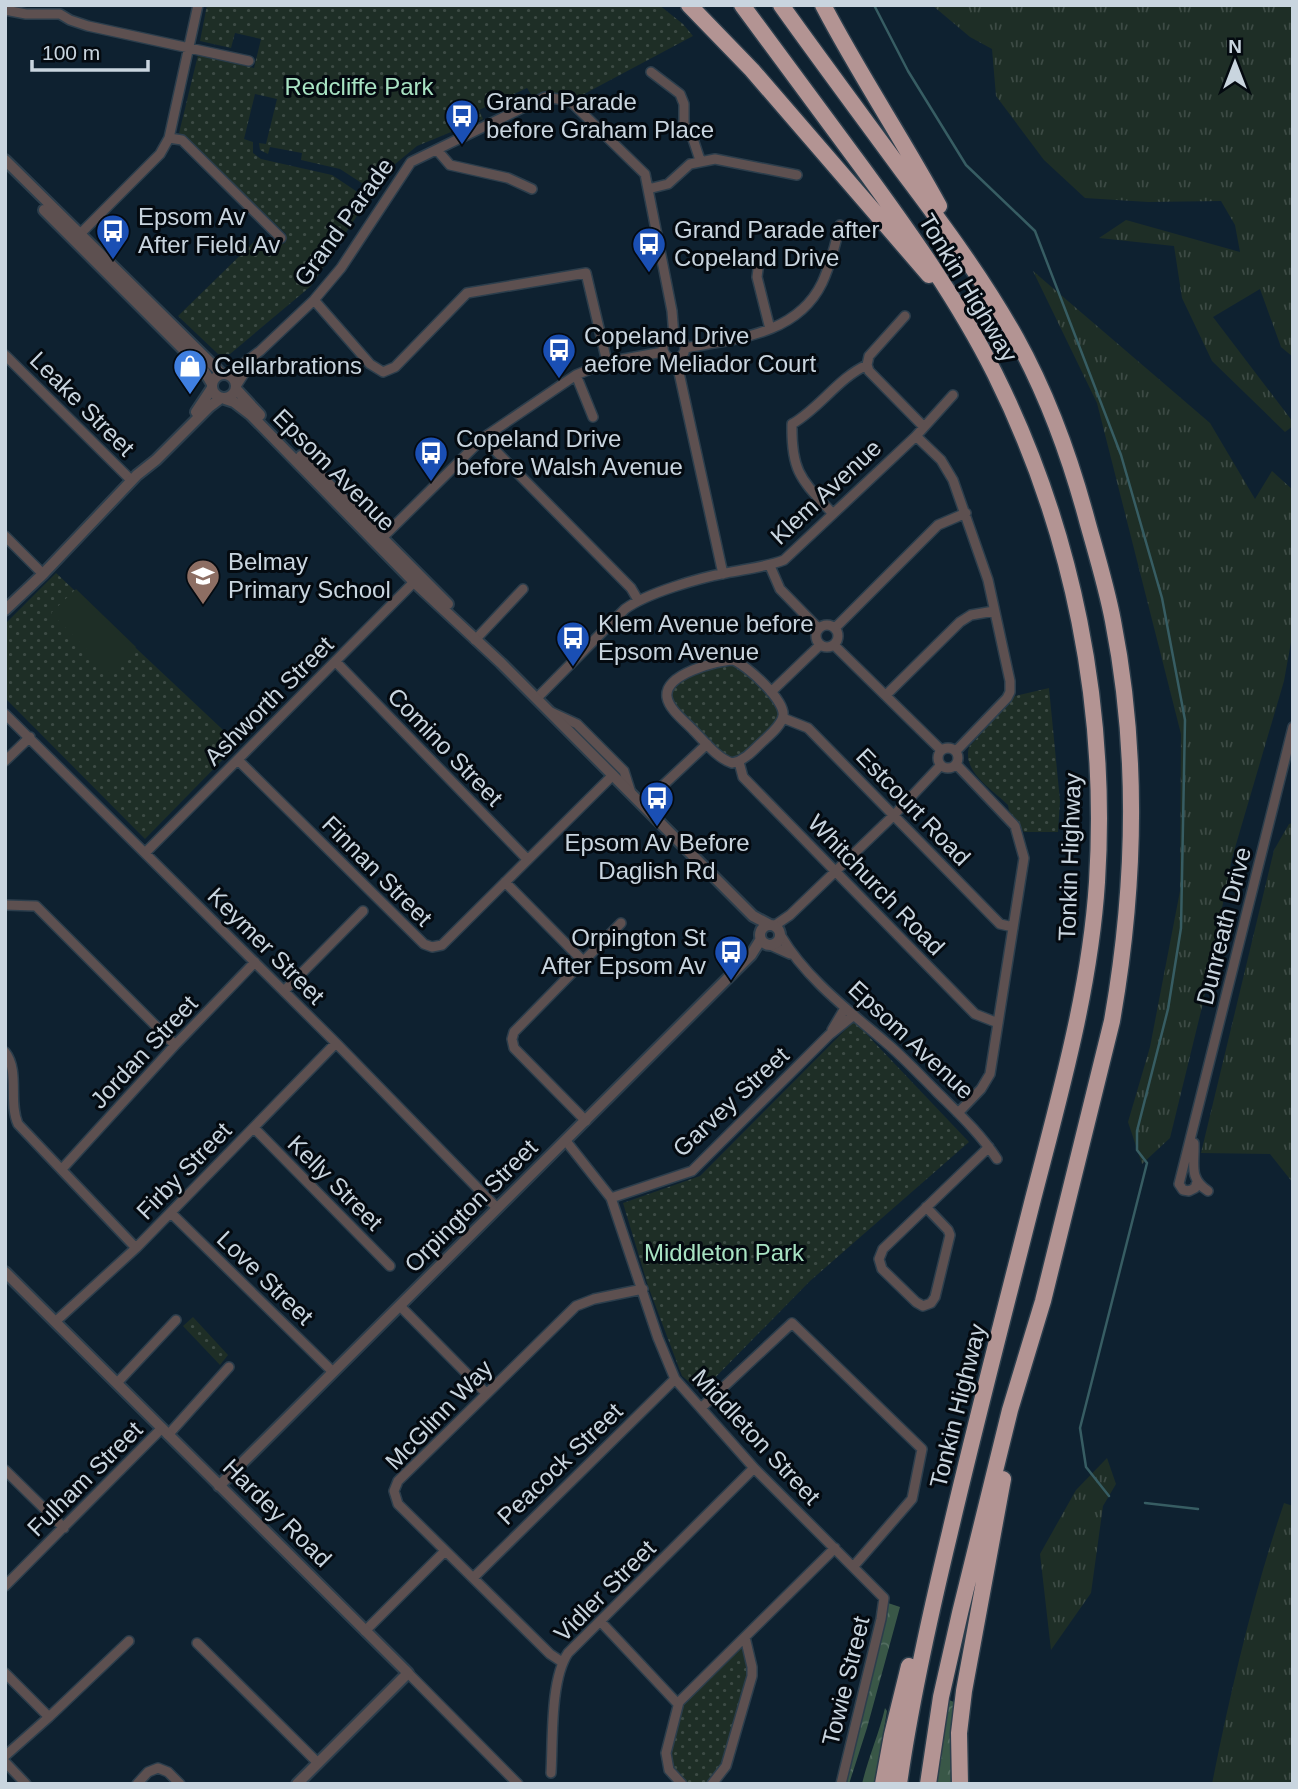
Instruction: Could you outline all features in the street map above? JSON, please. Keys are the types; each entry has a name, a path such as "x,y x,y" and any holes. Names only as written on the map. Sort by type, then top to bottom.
{"highway":[{"path":"689,5 752,70 965,317"},
{"name":"Tonkin Highway","path":"742,5 912,235 965,317 996,376 1022,432 1064,553 1077,604 1091,694 1099,814 1097,884 1081,1002 935,1591 909,1717 899,1784"},
{"name":"Tonkin Highway","path":"781,5 969,263 1016,339 1071,462 1113,620 1128,739 1130,852 1120,976 1112,1021 960,1613 942,1697 928,1784"},
{"path":"823,5 858,71 909,150 969,263"},
{"path":"960,1784 960,1733 964,1691 1027,1360"},
{"path":"883,1784 909,1666 935,1591"}],"street":[{"path":"77,237 160,154 169,138 198,5"},
{"path":"5,10 26,14 60,14 88,26 249,61"},
{"path":"651,72 680,94 684,104 684,124 692,136 700,160"},
{"name":"Grand Parade","path":"236,387 242,374 260,351 314,300 341,268 411,162 545,97 570,101 645,174 672,311 674,337"},
{"path":"169,138 182,140 281,238"},
{"path":"437,150 450,165 508,178 533,188"},
{"path":"648,189 668,184 690,164 700,160 715,159 797,175"},
{"path":"5,160 203,369 215,394 223,398"},
{"path":"5,170 225,375 234,380 236,387 233,394 209,407 134,478"},
{"path":"685,348 749,336 789,320 806,305 821,285 831,261 840,225"},
{"path":"758,261 757,277 770,329"},
{"path":"314,300 370,363 383,372 396,367 467,293 586,274 607,362"},
{"path":"905,316 869,356 867,365 869,371 924,426"},
{"path":"674,337 683,341 685,348 682,356 676,359 667,357 663,352 665,341 674,337"},
{"name":"Grand Parade","path":"225,375 260,351"},
{"path":"379,540 483,438 576,376 607,362 663,352"},
{"name":"Leake Street","path":"5,355 134,478"},
{"path":"676,359 723,574"},
{"path":"833,514 797,471 792,424 806,416 856,370 867,365"},
{"path":"5,610 43,574 199,408 216,377 225,375"},
{"path":"576,376 593,417"},
{"name":"Epsom Avenue","path":"236,387 417,579 753,916 776,930 792,955 845,1008 893,1048 958,1113 997,1159"},
{"name":"Klem Avenue","path":"537,698 625,609 638,600 723,574 770,566 784,560 916,436 953,395"},
{"name":"Epsom Avenue","path":"223,398 234,402 251,415 379,540"},
{"path":"916,436 941,460 954,480 988,580 1010,681 1010,692 956,751"},
{"path":"483,438 631,588 638,600"},
{"path":"835,628 938,525 966,513"},
{"path":"5,536 43,574"},
{"path":"770,566 780,589 818,628"},
{"name":"Ashworth Street","path":"145,853 417,579"},
{"path":"477,638 523,589"},
{"path":"886,695 960,622 971,615 994,611"},
{"path":"829,625 835,628 838,634 834,645 828,648 820,645 816,640 818,628 829,625"},
{"path":"771,692 820,645"},
{"path":"834,645 941,750"},
{"path":"733,660 741,663 771,692 783,707 783,718 758,746 739,762 726,761 670,706 667,699 668,688 679,676 733,660"},
{"name":"Comino Street","path":"336,662 527,859"},
{"path":"549,711 577,724 624,771 631,793"},
{"name":"Keymer Street","path":"5,714 336,1043 497,1209"},
{"name":"Estcourt Road","path":"783,718 808,728 1000,923 1013,928"},
{"name":"Dunreath Drive","path":"1197,1182 1195,1188 1189,1191 1183,1190 1180,1184 1293,727"},
{"path":"5,761 30,737"},
{"path":"642,805 707,744"},
{"path":"948,747 956,751 956,764 949,768 941,765 938,759 941,750 948,747"},
{"name":"Finnan Street","path":"238,760 424,944 432,947 442,944 613,775"},
{"name":"Whitchurch Road","path":"739,762 743,777 975,1014 998,1023"},
{"path":"956,764 1015,826 1024,858 987,1081 958,1113"},
{"path":"776,930 941,765"},
{"path":"505,882 583,961"},
{"path":"5,905 36,906 175,1045"},
{"path":"284,991 363,911"},
{"name":"Epsom Avenue","path":"753,916 765,941 792,955"},
{"path":"586,1121 514,1048 512,1039 514,1032 621,923"},
{"path":"764,928 776,930 778,943 765,941 764,928"},
{"name":"Orpington Street","path":"219,1486 765,941"},
{"name":"Jordan Street","path":"62,1169 255,962"},
{"name":"Garvey Street","path":"829,1035 845,1008"},
{"name":"Garvey Street","path":"611,1198 692,1171 829,1035 854,1015"},
{"name":"Firby Street","path":"55,1322 136,1248 336,1043"},
{"path":"5,1052 9,1056 13,1074 14,1114 18,1124 136,1248"},
{"name":"Kelly Street","path":"254,1128 390,1266"},
{"name":"Dunreath Drive","path":"1193,1135 1193,1171 1197,1182 1208,1191"},
{"name":"Middleton Street","path":"566,1141 611,1198 657,1338 675,1379 754,1468 877,1590"},
{"path":"926,1208 950,1235 935,1297 931,1303 923,1306 882,1269 879,1259 883,1249 989,1147"},
{"name":"Love Street","path":"170,1213 333,1372"},
{"name":"Hardey Road","path":"5,1272 518,1784"},
{"name":"McGlinn Way","path":"562,1662 550,1654 398,1504 394,1491 398,1481 576,1306 594,1299 643,1289"},
{"path":"400,1306 486,1393"},
{"path":"117,1383 176,1320"},
{"path":"701,1408 792,1323 922,1449 912,1499 853,1567"},
{"name":"Fulham Street","path":"5,1586 229,1367"},
{"name":"Peacock Street","path":"472,1578 675,1379"},
{"name":"Vidler Street","path":"551,1773 557,1679 562,1662 754,1468"},
{"path":"5,1470 64,1528"},
{"path":"682,1784 670,1770 666,1760 678,1704 835,1548"},
{"path":"365,1631 445,1551"},
{"name":"Towie Street","path":"841,1784 885,1602 877,1590"},
{"path":"600,1621 678,1704"},
{"path":"712,1784 726,1766 752,1676 745,1637"},
{"path":"5,1756 50,1717 128,1641"},
{"path":"197,1643 317,1763"},
{"path":"5,1673 50,1717"},
{"path":"297,1784 408,1673"},
{"path":"5,1762 26,1784"},
{"path":"137,1784 148,1772 159,1768 169,1772 180,1784"}],"green space":[{"name":"Redcliffe Park","path":"207,5 659,5 683,24 693,36 571,101 552,93 532,96 527,88 479,110 483,119 417,146 394,165 374,191 340,169 301,160 302,153 270,147 268,154 260,150 259,143 266,144 277,99 255,94 244,139 253,142 253,153 261,159 332,175 368,199 311,286 230,354 218,354 178,316 262,234 275,246 285,243 286,234 179,133 198,55 254,68 261,39 235,33 231,48 200,41"},
{"path":"932,5 1293,5 1293,357 1281,347 1260,289 1213,317 1293,422 1293,426 1285,432 1212,361 1182,298 1174,246 1099,238 1126,220 1240,252 1235,225 1221,201 1148,202 1085,198 1044,160 996,96 992,49 970,37"},
{"path":"1033,271 1210,423 1255,499 1272,471 1293,490 1293,631 1284,681 1232,858 1203,1003 1170,1138 1142,1164 1128,1122 1150,1047 1180,891 1181,734 1097,403"},
{"path":"56,573 238,744 145,839 5,698 5,624"},
{"path":"76,589 136,647 110,673 51,613"},
{"path":"726,663 740,667 778,707 778,718 761,738 747,751 732,758 724,757 671,703 669,692 679,678"},
{"path":"1049,688 1060,801 1058,832 1024,832 1009,811 1008,805 974,772 968,756 969,747 1015,696"},
{"path":"1293,823 1293,1183 1270,1154 1201,1153 1274,850 1289,824"},
{"name":"Middleton Park","path":"854,1021 969,1142 810,1281 701,1392 682,1376 648,1286 623,1203 700,1176"},
{"path":"193,1317 228,1355 220,1365 183,1326"},
{"path":"1107,1458 1116,1484 1103,1506 1091,1593 1051,1650 1040,1554 1076,1490"},
{"path":"1284,1503 1293,1506 1293,1784 1212,1784 1244,1642"},
{"path":"885,1602 900,1607 849,1784 841,1784"},
{"path":"745,1637 752,1667 726,1766 712,1784 682,1784 668,1765 678,1704"},
{"path":"949,1700 954,1702 953,1784 935,1784"},
{"path":"885,1708 887,1711 875,1784 862,1784 880,1727"}],"waterway":[{"path":"874,5 908,71 966,165 1035,231 1121,455 1162,598 1185,720 1181,928 1168,1009 1137,1131 1137,1150 1147,1163 1080,1428 1086,1467 1109,1496"},
{"path":"1145,1503 1198,1509"}],"place":[{"name":"Grand Parade before Graham Place","path":"462,146"},
{"name":"Epsom Av After Field Av","path":"113,261"},
{"name":"Grand Parade after Copeland Drive","path":"649,274"},
{"name":"Copeland Drive aefore Meliador Court","path":"559,380"},
{"name":"Cellarbrations","path":"190,396"},
{"name":"Copeland Drive before Walsh Avenue","path":"431,483"},
{"name":"Belmay Primary School","path":"203,606"},
{"name":"Klem Avenue before Epsom Avenue","path":"573,668"},
{"name":"Epsom Av Before Daglish Rd","path":"657,828"},
{"name":"Orpington St After Epsom Av","path":"731,982"}]}
